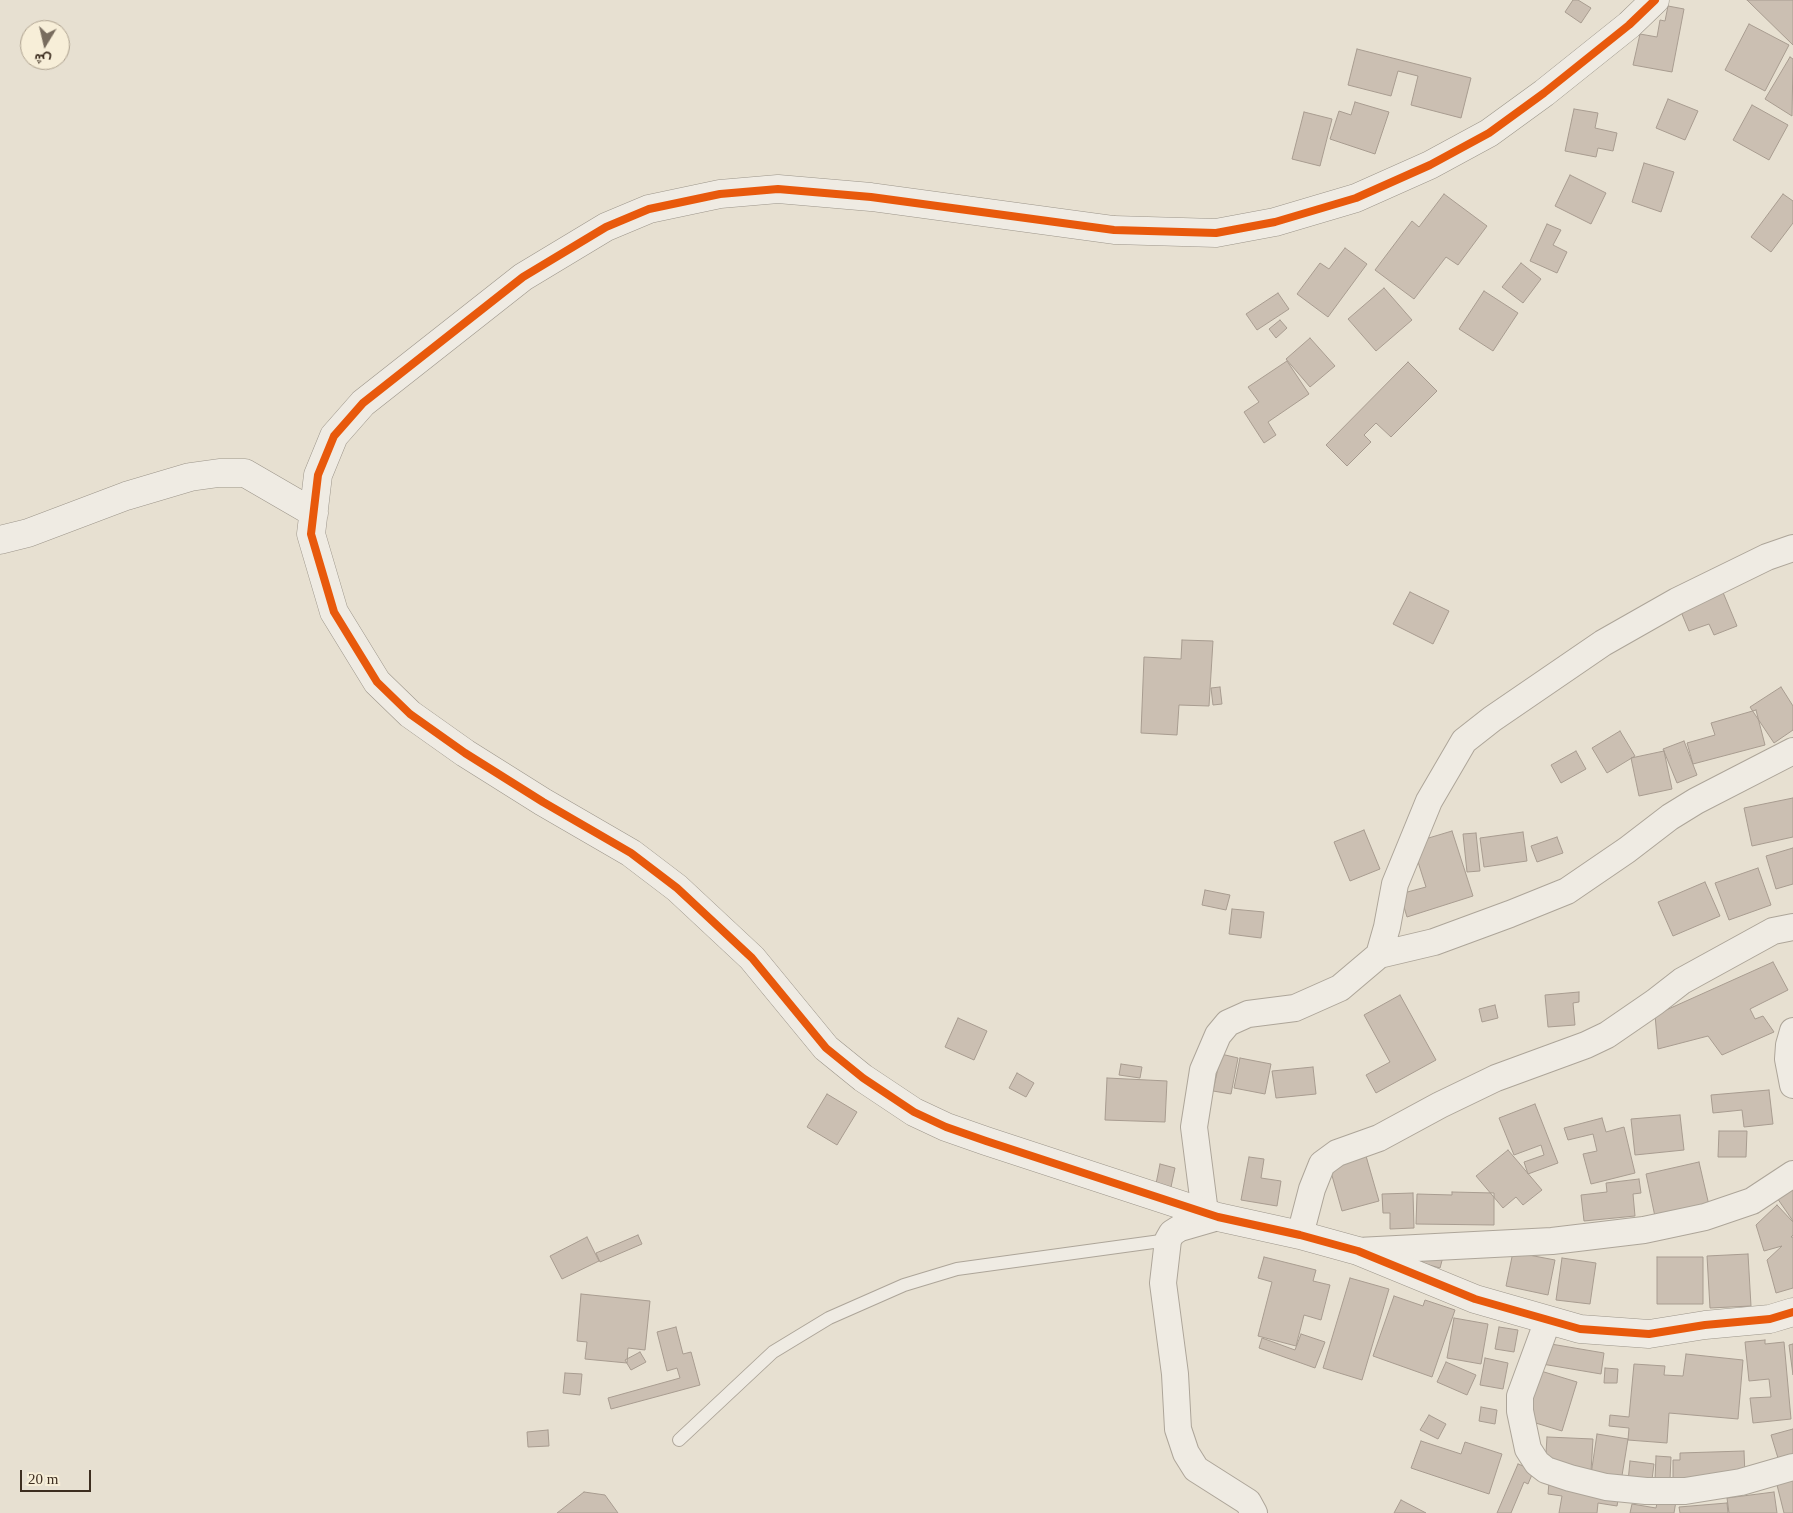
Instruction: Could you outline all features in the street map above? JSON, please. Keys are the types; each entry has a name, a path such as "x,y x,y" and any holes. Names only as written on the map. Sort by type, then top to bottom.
{"street":[{"path":"1655,0 1629,25 1560,81 1489,133 1430,166 1356,198 1275,222 1216,233 1114,230 870,197 778,190 720,194 649,209 606,227 523,278 363,403 334,436 318,475 311,534 334,612 376,682 410,714 465,753 543,802 631,853 677,888 752,958 826,1048 863,1078 914,1112 946,1127 1212,1214 1358,1251 1475,1299 1580,1329 1649,1334 1705,1325 1770,1319 1793,1312"},
{"path":"0,540 28,533 126,496 190,477 219,473 245,473 314,512"},
{"path":"1379,955 1387,927 1395,884 1428,801 1464,741 1492,719 1603,643 1677,601 1767,557 1793,548"},
{"path":"1212,1214 1194,1127 1203,1070 1218,1035 1228,1023 1248,1014 1295,1008 1340,988 1379,955 1434,942 1567,891 1627,850 1670,817 1696,801 1793,751"},
{"path":"1300,1235 1312,1188 1322,1164 1337,1153 1379,1138 1440,1105 1496,1078 1586,1046 1655,1002 1682,981 1773,931 1793,927"},
{"path":"1793,1031 1788,1059 1793,1085"},
{"path":"1358,1251 1552,1241 1644,1230 1705,1217 1752,1201 1793,1174"},
{"path":"1212,1214 1180,1228 1172,1233 1168,1240 1163,1283 1175,1374 1178,1429 1186,1453 1196,1469 1248,1502 1254,1513"},
{"path":"1548,1320 1520,1396 1520,1411 1528,1449 1537,1463 1546,1470 1606,1487 1646,1491 1685,1491 1741,1482 1793,1467"}],"lane":[{"path":"679,1440 773,1352 829,1318 904,1285 958,1269 1168,1240"}],"building":[{"path":"1573,0 1578,0 1591,8 1581,23 1565,12"},
{"path":"1747,0 1793,0 1793,45"},
{"path":"1668,6 1684,9 1672,72 1633,65 1640,34 1657,37 1660,20 1665,21"},
{"path":"1749,24 1789,45 1765,91 1725,70"},
{"path":"1357,49 1471,78 1461,118 1411,105 1418,76 1398,71 1391,96 1348,85"},
{"path":"1790,57 1793,59 1792,116 1765,99"},
{"path":"1668,99 1698,111 1685,140 1656,128"},
{"path":"1355,102 1389,112 1375,154 1330,139 1339,111 1351,115"},
{"path":"1752,105 1788,125 1769,160 1733,140"},
{"path":"1574,109 1598,113 1595,128 1617,133 1613,151 1598,148 1596,157 1565,151"},
{"path":"1304,112 1332,119 1320,166 1292,159"},
{"path":"1644,163 1674,172 1661,212 1632,202"},
{"path":"1570,175 1606,193 1591,224 1555,206"},
{"path":"1444,194 1487,226 1458,265 1446,257 1414,299 1375,270 1412,221 1419,227"},
{"path":"1783,194 1793,201 1793,223 1771,252 1751,237"},
{"path":"1547,224 1561,230 1553,245 1567,252 1557,273 1530,261"},
{"path":"1345,248 1367,264 1328,317 1297,294 1320,263 1329,269"},
{"path":"1521,263 1541,279 1523,303 1502,287"},
{"path":"1384,288 1412,320 1376,351 1348,319"},
{"path":"1484,291 1518,313 1493,351 1459,329"},
{"path":"1278,293 1289,309 1257,330 1246,314"},
{"path":"1280,320 1287,328 1276,338 1269,329"},
{"path":"1310,338 1335,366 1310,387 1286,359"},
{"path":"1287,361 1309,394 1268,422 1276,435 1264,443 1244,412 1259,402 1248,387"},
{"path":"1408,362 1437,391 1391,437 1376,423 1364,435 1371,442 1347,466 1326,445"},
{"path":"1722,590 1737,626 1714,635 1709,624 1689,631 1679,607"},
{"path":"1410,592 1449,611 1433,644 1393,624"},
{"path":"1182,640 1213,641 1209,706 1179,705 1177,735 1141,733 1144,657 1181,659"},
{"path":"1220,687 1222,704 1213,705 1211,688"},
{"path":"1781,687 1793,706 1793,730 1774,743 1750,707"},
{"path":"1756,710 1765,745 1693,764 1687,743 1715,735 1711,723"},
{"path":"1620,731 1635,756 1607,773 1592,748"},
{"path":"1684,741 1697,775 1677,783 1663,749"},
{"path":"1576,751 1586,769 1561,783 1551,765"},
{"path":"1664,751 1672,789 1639,796 1631,758"},
{"path":"1793,798 1793,837 1752,846 1744,808"},
{"path":"1364,830 1380,869 1350,881 1334,842"},
{"path":"1452,831 1473,896 1407,917 1400,894 1426,887 1412,843"},
{"path":"1523,832 1527,861 1484,867 1480,838"},
{"path":"1476,833 1480,871 1467,872 1463,834"},
{"path":"1557,837 1563,853 1537,862 1531,846"},
{"path":"1793,848 1793,884 1776,889 1766,856"},
{"path":"1758,868 1771,905 1729,920 1715,883"},
{"path":"1705,882 1720,916 1673,936 1658,902"},
{"path":"1205,890 1230,895 1226,910 1202,905"},
{"path":"1232,909 1264,912 1261,938 1229,934"},
{"path":"1773,962 1788,990 1750,1009 1755,1019 1763,1016 1774,1032 1722,1055 1708,1036 1658,1049 1655,1015"},
{"path":"1579,992 1579,1002 1573,1003 1575,1025 1548,1027 1545,995"},
{"path":"1400,995 1436,1060 1376,1093 1366,1075 1390,1062 1364,1015"},
{"path":"1495,1005 1498,1018 1482,1022 1479,1009"},
{"path":"958,1018 987,1031 974,1060 945,1047"},
{"path":"1221,1054 1238,1058 1231,1094 1213,1091"},
{"path":"1240,1058 1271,1064 1265,1094 1234,1088"},
{"path":"1121,1064 1142,1067 1140,1078 1119,1075"},
{"path":"1313,1067 1316,1094 1276,1098 1272,1071"},
{"path":"1017,1073 1034,1083 1026,1097 1009,1088"},
{"path":"1107,1078 1167,1081 1165,1122 1105,1120"},
{"path":"1769,1090 1773,1124 1744,1127 1742,1110 1713,1113 1711,1095"},
{"path":"827,1094 857,1112 837,1145 807,1127"},
{"path":"1535,1104 1558,1163 1528,1174 1524,1162 1544,1155 1541,1145 1514,1155 1499,1118"},
{"path":"1680,1115 1684,1150 1635,1155 1631,1119"},
{"path":"1602,1118 1606,1132 1624,1127 1635,1173 1591,1184 1583,1154 1597,1151 1593,1134 1568,1140 1564,1128"},
{"path":"1719,1131 1747,1131 1746,1157 1718,1157"},
{"path":"1508,1150 1542,1190 1523,1205 1516,1197 1503,1208 1476,1176"},
{"path":"1366,1156 1379,1201 1342,1211 1329,1165"},
{"path":"1249,1157 1264,1159 1261,1178 1281,1181 1277,1206 1241,1200"},
{"path":"1699,1162 1711,1214 1657,1226 1646,1174"},
{"path":"1160,1164 1175,1168 1171,1187 1156,1184"},
{"path":"1639,1179 1641,1193 1633,1194 1635,1216 1584,1221 1581,1195 1607,1192 1606,1183"},
{"path":"1793,1182 1793,1221 1775,1195"},
{"path":"1452,1192 1494,1193 1494,1225 1416,1224 1417,1194 1452,1195"},
{"path":"1413,1193 1414,1228 1390,1229 1390,1213 1383,1213 1382,1194"},
{"path":"1777,1205 1793,1222 1793,1235 1791,1237 1793,1237 1793,1288 1776,1293 1767,1260 1782,1246 1764,1251 1756,1225"},
{"path":"638,1235 642,1244 600,1262 596,1253"},
{"path":"587,1237 599,1261 562,1279 550,1256"},
{"path":"1428,1238 1447,1242 1440,1268 1422,1263"},
{"path":"1513,1252 1555,1260 1548,1295 1506,1286"},
{"path":"1748,1254 1751,1306 1710,1308 1707,1256"},
{"path":"1264,1257 1316,1270 1313,1281 1330,1285 1321,1320 1304,1315 1296,1346 1258,1336 1272,1282 1258,1278"},
{"path":"1657,1257 1703,1257 1703,1304 1657,1304"},
{"path":"1562,1258 1596,1263 1590,1304 1556,1300"},
{"path":"1350,1278 1389,1289 1362,1380 1323,1368"},
{"path":"581,1294 650,1301 645,1350 628,1348 627,1363 585,1359 587,1342 577,1341"},
{"path":"1394,1296 1423,1306 1425,1300 1455,1310 1432,1377 1373,1356"},
{"path":"1454,1318 1488,1324 1481,1364 1447,1358"},
{"path":"676,1327 683,1354 691,1352 700,1385 611,1409 608,1398 680,1378 677,1368 667,1371 657,1332"},
{"path":"1499,1327 1518,1330 1514,1352 1495,1349"},
{"path":"1301,1334 1325,1342 1315,1368 1259,1348 1262,1338 1295,1350"},
{"path":"1765,1340 1765,1344 1784,1342 1791,1419 1753,1423 1750,1398 1771,1397 1769,1379 1749,1381 1745,1342"},
{"path":"1545,1343 1604,1353 1601,1374 1542,1364"},
{"path":"1793,1344 1793,1375 1789,1345"},
{"path":"640,1352 646,1362 631,1370 625,1360"},
{"path":"1686,1354 1743,1360 1738,1419 1669,1413 1667,1443 1628,1440 1629,1428 1609,1426 1610,1415 1629,1417 1634,1364 1665,1366 1664,1375 1683,1376"},
{"path":"1485,1358 1508,1363 1503,1389 1480,1385"},
{"path":"1446,1362 1476,1375 1467,1395 1437,1382"},
{"path":"1531,1368 1577,1382 1562,1431 1516,1417"},
{"path":"1605,1368 1618,1369 1617,1383 1604,1383"},
{"path":"565,1373 582,1374 580,1395 563,1393"},
{"path":"1481,1407 1497,1410 1495,1424 1479,1421"},
{"path":"1429,1415 1446,1424 1438,1439 1420,1430"},
{"path":"1793,1429 1793,1464 1781,1468 1771,1435"},
{"path":"548,1430 549,1446 528,1447 527,1432"},
{"path":"1597,1434 1628,1439 1617,1506 1598,1503 1597,1513 1559,1513 1562,1496 1548,1494 1549,1482 1589,1488"},
{"path":"1547,1437 1593,1439 1591,1471 1545,1469"},
{"path":"1421,1441 1461,1454 1465,1442 1502,1454 1489,1494 1411,1468"},
{"path":"1744,1451 1745,1475 1673,1479 1673,1460 1680,1460 1680,1453"},
{"path":"1656,1456 1671,1457 1670,1480 1655,1480"},
{"path":"1630,1461 1654,1464 1650,1495 1627,1492"},
{"path":"1518,1464 1534,1470 1528,1484 1524,1482 1511,1513 1497,1513"},
{"path":"1793,1477 1793,1513 1784,1513 1776,1481"},
{"path":"584,1492 605,1495 618,1513 557,1513"},
{"path":"1774,1492 1777,1513 1729,1513 1727,1498"},
{"path":"1659,1493 1677,1495 1674,1513 1630,1513 1632,1504 1656,1508"},
{"path":"1401,1500 1426,1513 1394,1513"},
{"path":"1727,1503 1728,1513 1680,1513 1679,1507"}],"cycle path":[{"path":"1655,0 1629,25 1544,93 1489,133 1430,165 1356,198 1275,222 1216,233 1114,230 871,197 778,189 720,194 649,209 606,227 523,277 363,403 334,436 318,475 311,534 334,612 377,682 410,714 465,753 543,802 631,853 677,888 752,958 826,1048 863,1078 914,1112 946,1127 986,1141 1218,1217 1300,1235 1358,1251 1475,1299 1580,1329 1649,1334 1705,1325 1770,1319 1793,1312"}]}
